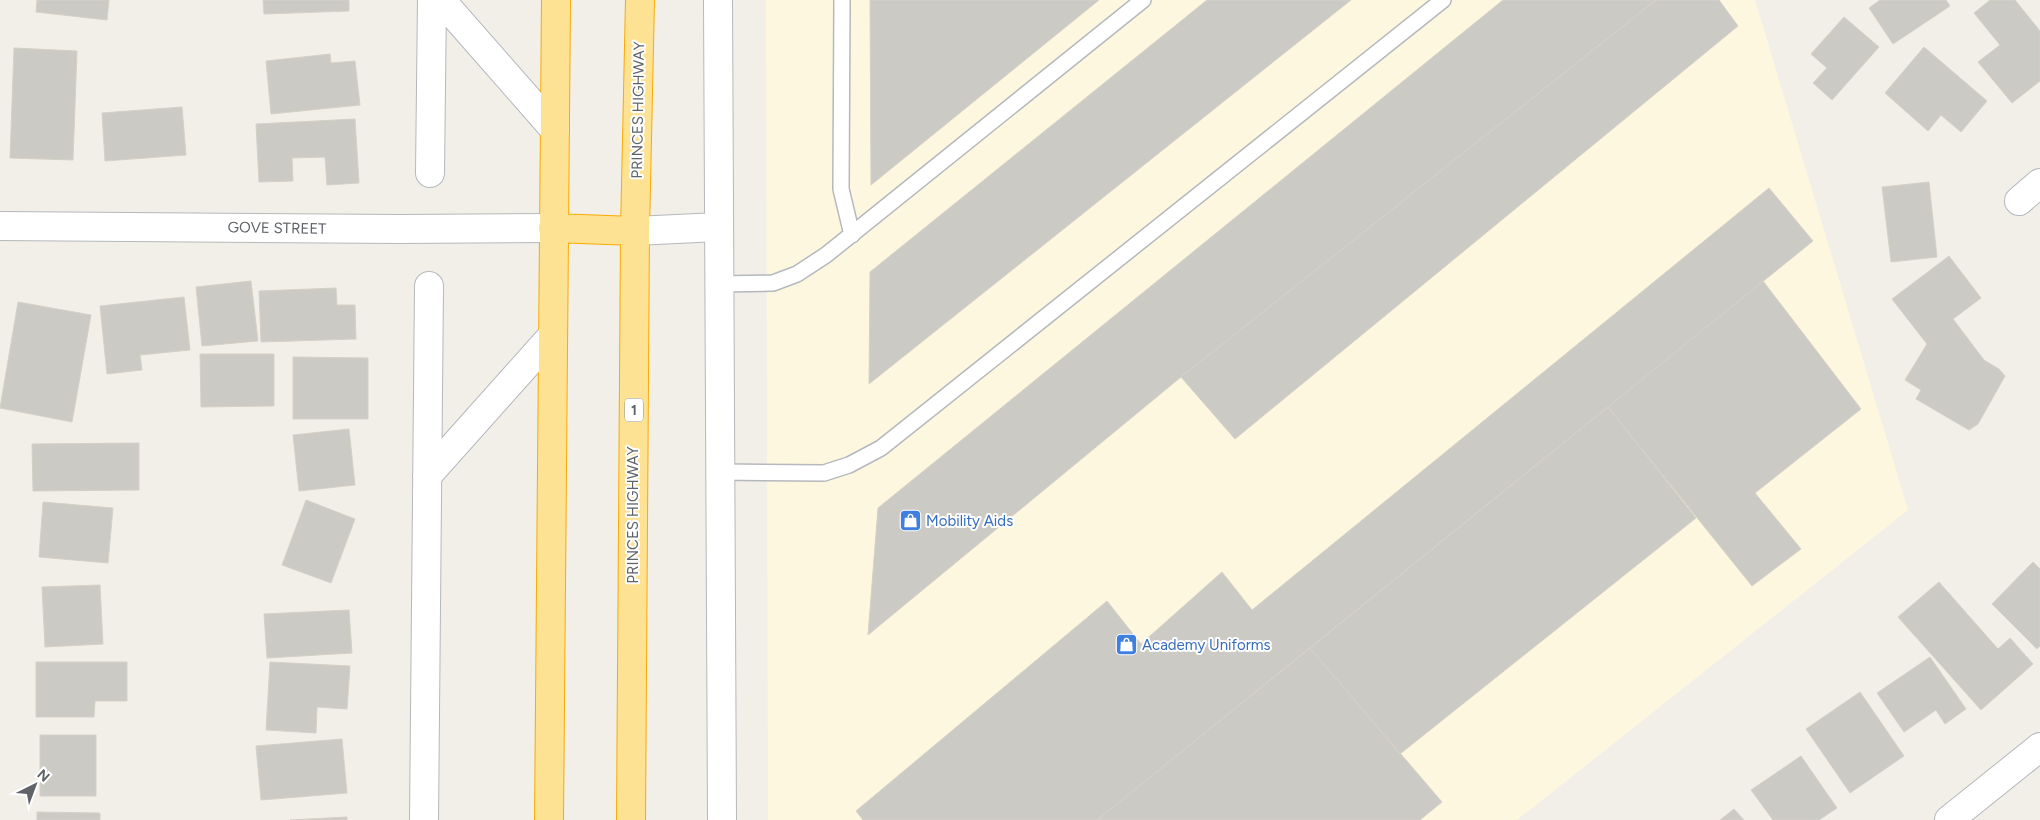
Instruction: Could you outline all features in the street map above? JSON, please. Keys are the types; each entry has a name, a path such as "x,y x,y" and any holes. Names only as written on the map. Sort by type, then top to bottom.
{"highway":[{"path":"549,820 556,0"},
{"name":"PRINCES HIGHWAY","path":"631,820 635,231 640,0"},
{"path":"553,228 635,231"}],"street":[{"path":"430,173 432,0"},
{"path":"441,0 555,130"},
{"path":"718,0 722,820"},
{"path":"2018,201 2040,184"},
{"name":"GOVE STREET","path":"0,226 400,229 553,228"},
{"path":"635,231 718,227"},
{"path":"424,820 429,286"},
{"path":"426,476 552,336"},
{"path":"1949,820 2040,747"}],"lane":[{"path":"842,0 842,190 852,235"},
{"path":"719,284 773,283 796,274 826,255 1143,0"},
{"path":"720,472 824,473 850,465 880,448 1442,0"}],"shaded area":[{"path":"766,0 1755,0 1908,510 1517,820 768,820"}],"building":[{"path":"37,0 109,0 107,20 36,12"},
{"path":"263,0 349,0 349,11 264,14"},
{"path":"870,0 1099,0 871,185"},
{"path":"1207,0 1351,0 869,384 870,272"},
{"path":"1503,0 1656,0 1181,377 868,635 878,508"},
{"path":"1656,0 1719,0 1738,26 1235,439 1181,377"},
{"path":"1880,0 1946,0 1950,6 1893,44 1869,8"},
{"path":"1990,0 2015,0 2040,31 2040,81 2012,103 1978,62 2000,45 1974,13"},
{"path":"1844,17 1879,47 1832,100 1813,83 1827,68 1811,54"},
{"path":"1924,47 1987,101 1961,132 1941,115 1928,131 1885,93"},
{"path":"14,48 77,51 73,160 10,158"},
{"path":"330,54 331,63 355,61 360,105 271,114 266,61"},
{"path":"182,107 186,155 105,161 102,113"},
{"path":"355,119 359,183 327,185 325,157 292,158 293,181 259,182 256,124"},
{"path":"1929,182 1937,257 1891,262 1882,187"},
{"path":"1769,188 1813,241 1097,820 863,820 856,811 1107,601 1141,644 1222,572 1252,610"},
{"path":"1949,256 1981,298 1953,319 1984,360 1999,369 2005,376 1978,424 1969,430 1916,399 1921,390 1905,380 1927,344 1892,299"},
{"path":"251,281 258,341 202,346 196,287"},
{"path":"1763,281 1861,409 1755,493 1801,549 1752,586 1608,407"},
{"path":"336,288 337,305 355,305 356,339 261,342 259,291"},
{"path":"184,297 190,350 140,355 142,370 107,374 100,306"},
{"path":"18,302 91,315 72,422 0,408"},
{"path":"200,354 274,354 274,406 201,407"},
{"path":"293,357 368,358 368,419 293,419"},
{"path":"1608,407 1696,518 1400,754 1310,648"},
{"path":"349,429 355,485 299,491 293,435"},
{"path":"139,443 139,490 33,491 32,444"},
{"path":"306,500 355,519 331,583 282,565"},
{"path":"43,502 113,508 108,563 39,557"},
{"path":"2033,562 2040,569 2040,646 2037,649 1992,604"},
{"path":"1939,582 1998,649 2010,638 2033,664 1981,710 1898,617"},
{"path":"100,585 103,644 45,647 42,587"},
{"path":"349,610 352,653 267,658 264,614"},
{"path":"1310,648 1442,802 1420,820 1097,820"},
{"path":"1930,657 1966,709 1945,724 1936,710 1904,732 1877,693"},
{"path":"36,662 127,662 127,701 95,701 94,717 36,717"},
{"path":"270,662 350,666 347,709 317,707 316,733 266,730"},
{"path":"1860,692 1904,756 1850,793 1806,729"},
{"path":"40,735 96,735 96,796 40,796"},
{"path":"342,739 347,793 261,800 256,746"},
{"path":"1801,756 1837,808 1819,820 1773,820 1751,790"},
{"path":"1734,809 1744,820 1720,820"},
{"path":"37,812 100,813 100,820 37,820"},
{"path":"347,817 347,820 290,820"}],"place":[{"name":"Mobility Aids","path":"910,521"},
{"name":"Academy Uniforms","path":"1126,645"}]}
